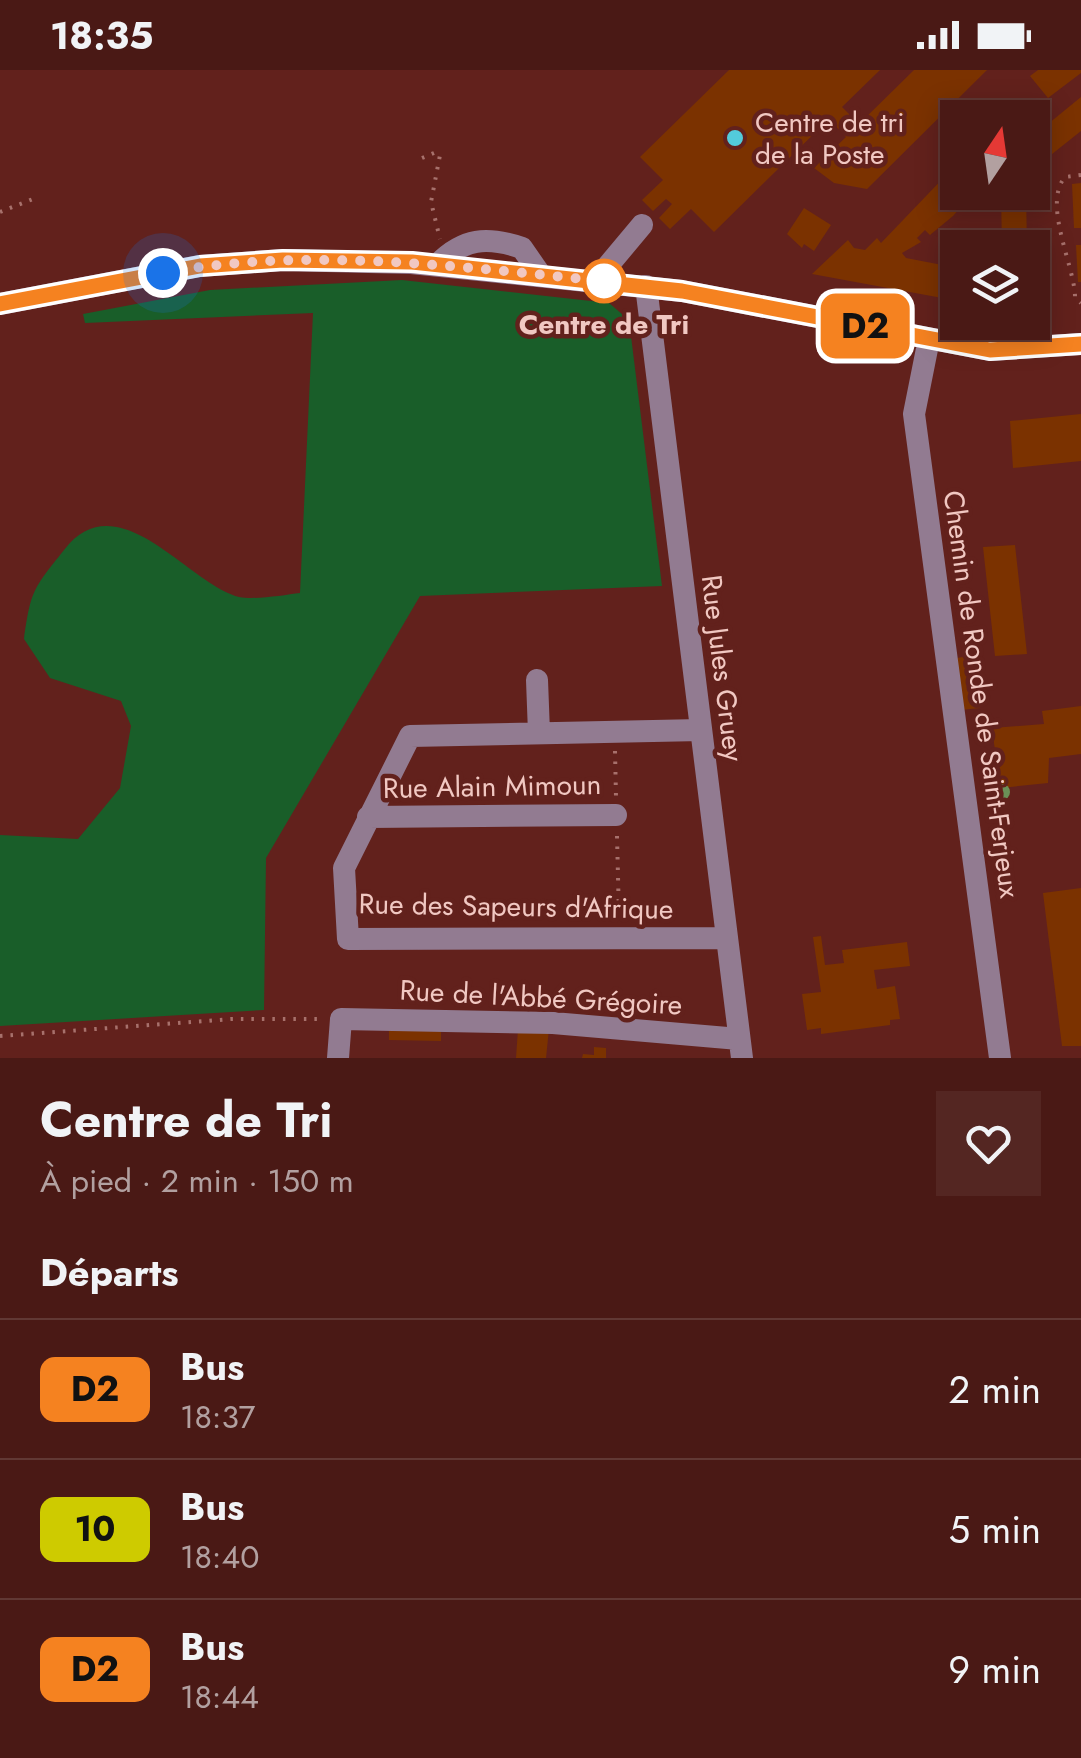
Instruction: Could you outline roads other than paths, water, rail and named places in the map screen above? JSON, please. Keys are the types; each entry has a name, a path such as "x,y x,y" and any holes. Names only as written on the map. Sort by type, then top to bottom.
{"street":[{"path":"596,280 642,225"},
{"path":"0,304 200,266 441,256 540,274 646,286 990,350 1081,344"},
{"name":"Rue Jules Gruey","path":"646,286 740,1048"},
{"name":"Chemin de Ronde de Saint-Ferjeux","path":"929,339 914,414 1000,1058"},
{"path":"538,680 538,733"},
{"name":"Rue des Sapeurs d'Afrique","path":"701,730 410,736 344,868 348,939 727,938"},
{"name":"Rue Alain Mimoun","path":"368,817 616,814"},
{"name":"Rue de l'Abbé Grégoire","path":"338,1058 341,1019 553,1023 740,1048"}],"place":[{"name":"Centre de tri de la Poste","path":"735,138"},
{"name":"Centre de Tri","path":"604,281"}]}
